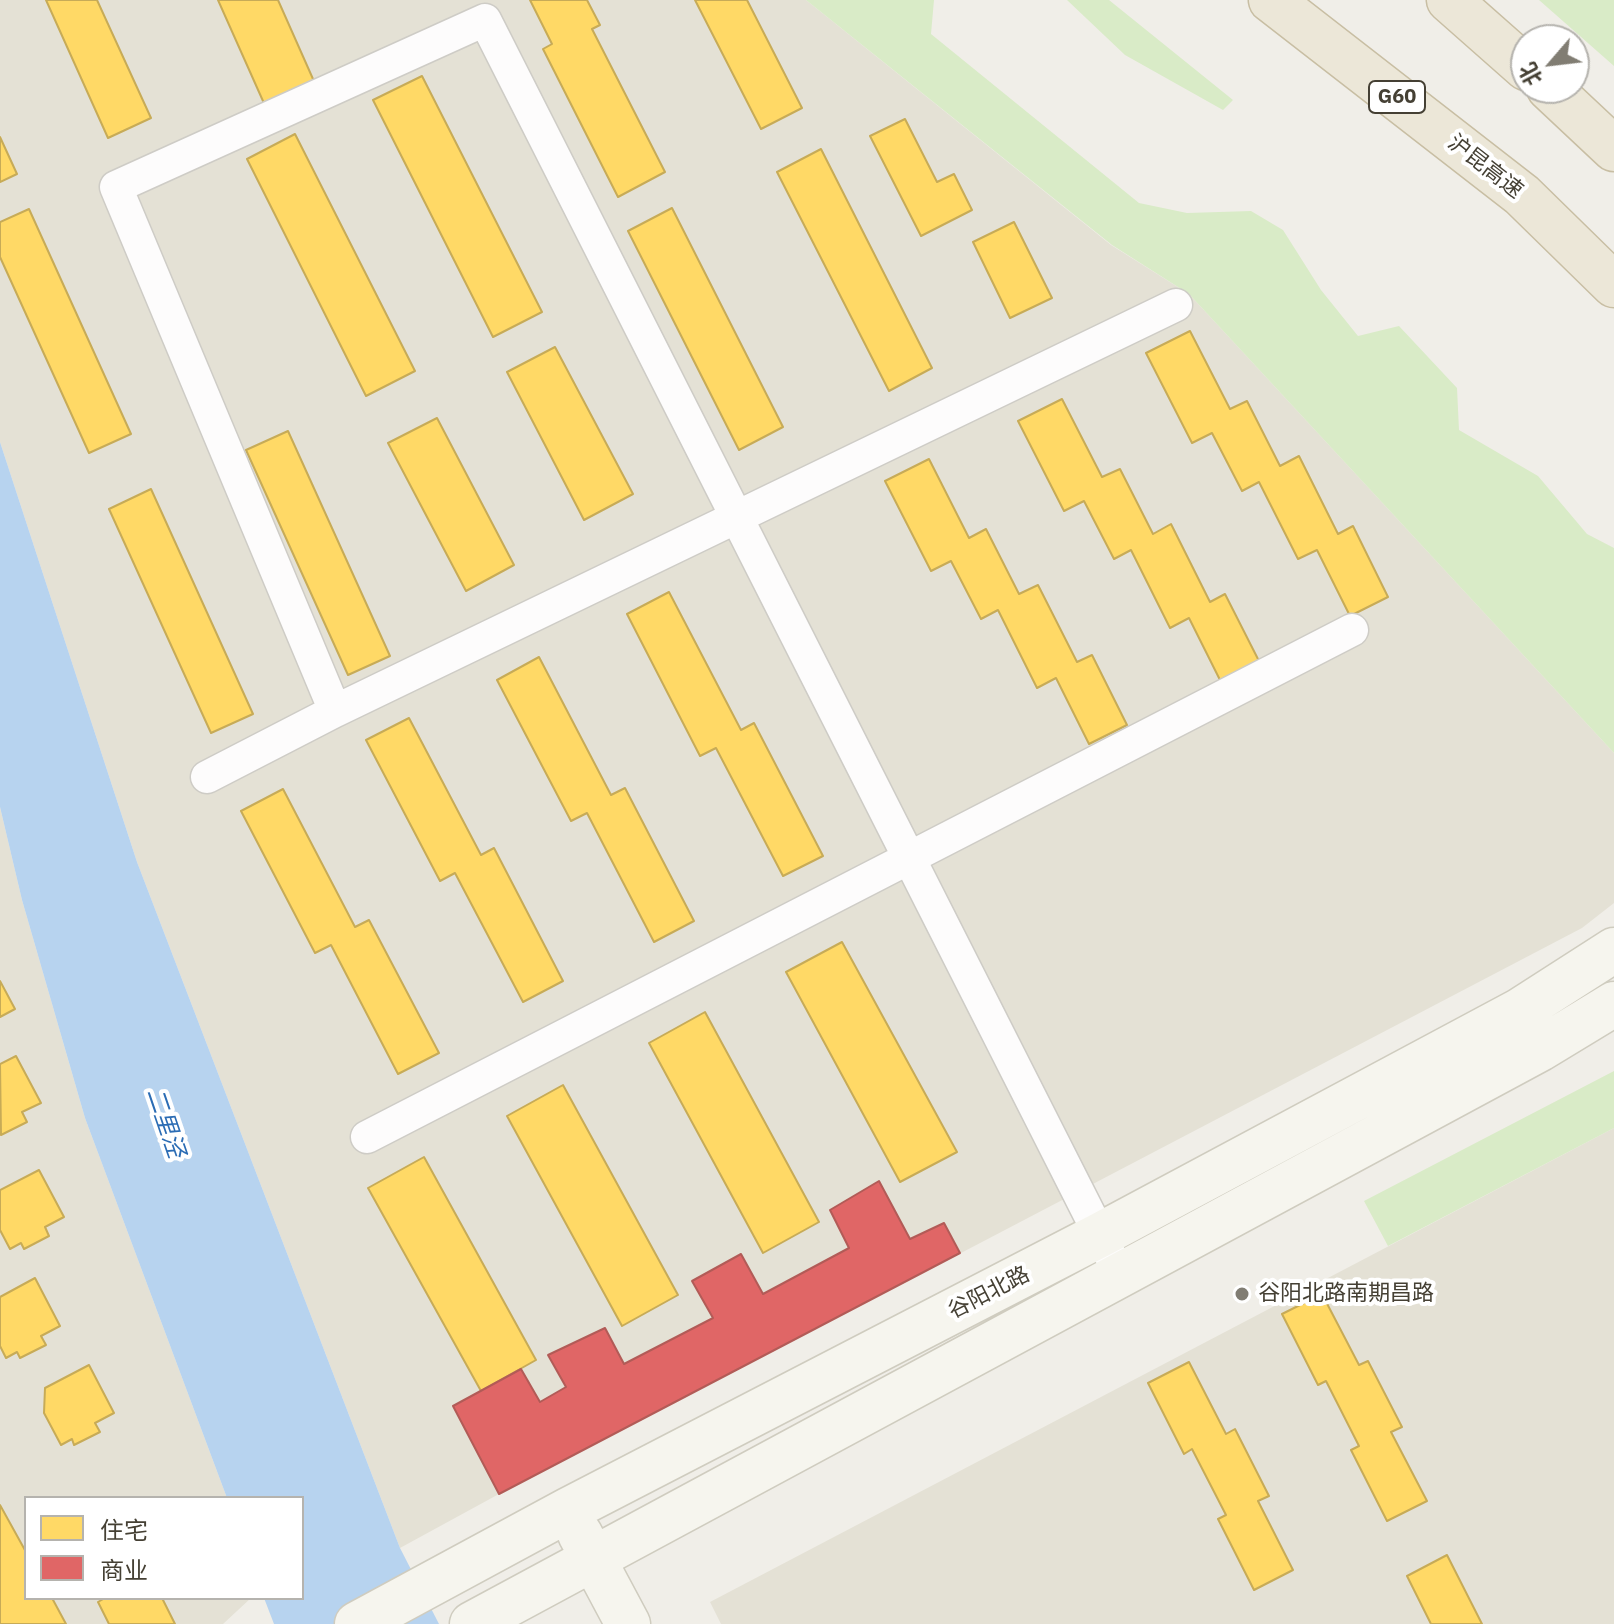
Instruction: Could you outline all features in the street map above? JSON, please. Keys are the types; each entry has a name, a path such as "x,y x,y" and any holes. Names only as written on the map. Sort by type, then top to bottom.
{"highway":[{"name":"沪昆高速","path":"1271,0 1522,195 1614,288"},
{"path":"1449,0 1510,54"},
{"path":"1566,104 1614,149"}],"main road":[{"name":"谷阳北路","path":"357,1624 568,1510 1100,1235 1519,1011 1614,950"},
{"name":"谷阳北路","path":"472,1624 1540,1049 1614,1004"},
{"path":"568,1510 628,1624"}],"street":[{"path":"335,711 116,187 485,20 1120,1274"},
{"path":"207,777 335,711 1176,305"},
{"path":"367,1137 1352,630"}],"shaded area":[{"path":"0,0 806,0 1111,245 1189,294 1614,753 1614,903 1582,928 961,1253 944,1223 910,1239 849,1248 763,1294 740,1254 692,1281 713,1318 624,1364 605,1328 549,1355 566,1387 540,1402 520,1369 453,1406 499,1494 400,1548 137,862 0,442"},
{"path":"0,807 22,900 85,1118 226,1496 24,1496 24,1600 249,1600 223,1624 0,1624"},
{"path":"1614,1128 1614,1624 721,1624 710,1602"}],"green space":[{"path":"806,0 934,0 931,34 1139,203 1187,213 1251,211 1283,230 1321,290 1358,336 1399,326 1457,388 1459,430 1538,476 1587,534 1614,548 1614,753 1189,294 1112,245"},
{"path":"1067,0 1109,0 1233,100 1223,110 1125,55"},
{"path":"1539,0 1614,0 1614,66 1590,45 1590,24 1566,24"},
{"path":"1614,1071 1614,1128 1388,1246 1364,1201"}],"water":[{"name":"二里泾","path":"0,442 137,862 400,1548 439,1624 274,1624 265,1600 304,1600 304,1496 226,1496 85,1118 22,900 0,807"}],"building: 住宅":[{"path":"46,0 97,0 151,118 108,138"},
{"path":"218,0 278,0 317,88 267,110"},
{"path":"530,0 587,0 600,25 592,29 665,172 618,197 543,49 552,44"},
{"path":"695,0 747,0 802,108 761,129"},
{"path":"422,76 542,312 493,337 373,100"},
{"path":"905,119 937,182 954,174 972,210 921,236 870,136"},
{"path":"295,134 415,371 366,396 247,159"},
{"path":"0,137 17,174 0,182"},
{"path":"821,149 932,368 889,391 777,172"},
{"path":"672,208 783,427 739,450 628,231"},
{"path":"29,209 131,434 89,453 0,257 0,222"},
{"path":"1014,222 1052,298 1010,318 973,242"},
{"path":"1190,331 1230,409 1247,401 1280,466 1299,456 1338,534 1353,526 1388,597 1350,616 1317,550 1298,559 1259,482 1242,491 1212,433 1192,443 1146,353"},
{"path":"555,347 633,494 584,520 507,372"},
{"path":"1062,399 1102,477 1120,469 1153,534 1171,524 1210,602 1225,594 1261,665 1222,684 1189,618 1170,628 1131,550 1114,559 1084,501 1064,511 1018,421"},
{"path":"437,418 514,565 466,591 388,443"},
{"path":"288,431 390,656 348,675 246,450"},
{"path":"929,459 969,538 986,529 1019,594 1038,585 1077,662 1092,655 1127,725 1089,744 1056,678 1037,688 998,610 981,619 951,561 931,571 885,481"},
{"path":"151,489 253,714 211,733 109,509"},
{"path":"669,592 741,730 754,723 823,856 783,876 716,748 700,756 627,614"},
{"path":"539,657 611,795 625,788 694,921 654,942 587,813 571,821 497,680"},
{"path":"409,718 481,855 494,848 563,981 523,1002 455,873 440,881 366,740"},
{"path":"283,789 355,927 369,920 439,1053 398,1074 331,945 315,953 241,811"},
{"path":"842,942 957,1152 900,1182 786,972"},
{"path":"0,981 15,1009 0,1017"},
{"path":"705,1012 819,1222 763,1253 649,1043"},
{"path":"16,1056 41,1103 22,1112 27,1122 1,1135 0,1064"},
{"path":"563,1085 678,1295 622,1326 507,1116"},
{"path":"424,1157 536,1360 481,1391 368,1188"},
{"path":"39,1170 64,1217 45,1227 49,1236 24,1249 21,1243 10,1249 0,1230 0,1190"},
{"path":"35,1278 60,1326 41,1336 46,1345 20,1358 17,1352 6,1358 0,1346 0,1297"},
{"path":"1322,1294 1359,1365 1368,1361 1402,1427 1391,1432 1427,1501 1387,1521 1351,1450 1359,1446 1326,1381 1318,1385 1282,1314"},
{"path":"1189,1362 1226,1434 1235,1429 1269,1496 1258,1501 1293,1570 1254,1590 1218,1519 1226,1515 1192,1449 1184,1454 1148,1383"},
{"path":"89,1365 114,1413 95,1423 100,1432 74,1445 72,1439 61,1445 44,1413 45,1388"},
{"path":"0,1505 24,1548 24,1600 53,1600 66,1624 0,1624"},
{"path":"1447,1555 1482,1624 1431,1624 1407,1576"},
{"path":"163,1600 175,1624 109,1624 98,1602"}],"building: 商业":[{"path":"879,1181 910,1239 944,1223 960,1253 499,1494 453,1406 521,1369 540,1402 566,1387 548,1355 605,1328 624,1364 713,1318 692,1281 741,1254 763,1294 849,1248 830,1210"}],"place":[{"name":"谷阳北路南期昌路","path":"1242,1294"}]}
